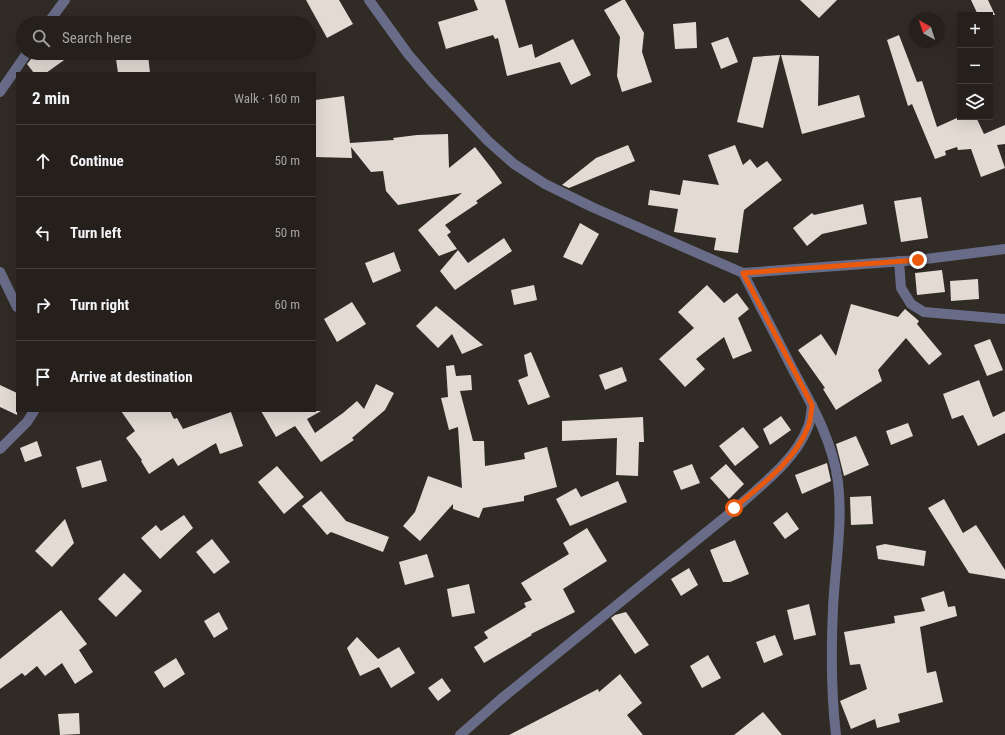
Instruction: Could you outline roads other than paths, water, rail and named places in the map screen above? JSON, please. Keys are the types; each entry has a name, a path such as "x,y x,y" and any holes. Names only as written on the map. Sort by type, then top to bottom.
{"street":[{"path":"53,16 65,0"},
{"path":"369,0 408,54 432,82 488,141 514,164 545,184 592,207 743,273 899,261 1005,249"},
{"path":"0,92 22,60"},
{"path":"899,261 901,288 911,304 924,312 1005,320"},
{"path":"0,272 16,304"},
{"path":"743,273 824,431 838,480 840,513 833,607 831,663 833,710 836,735"},
{"path":"460,735 507,694 772,476 802,441 809,425 812,405"},
{"path":"0,449 27,422 33,412"}]}
